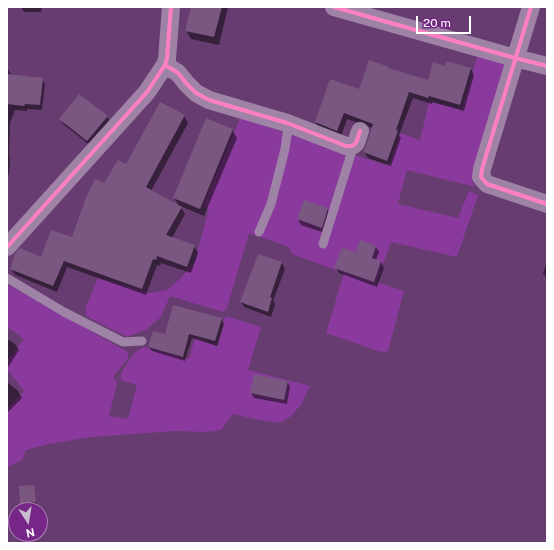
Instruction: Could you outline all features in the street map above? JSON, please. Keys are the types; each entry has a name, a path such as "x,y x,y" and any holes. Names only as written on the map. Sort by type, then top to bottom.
{"street":[{"path":"7,247 147,92 165,64 168,53 171,7"},
{"path":"334,7 547,66"},
{"path":"531,7 482,169 481,177 487,184 547,204"},
{"path":"165,64 178,73 196,93 209,100 287,123 346,146 356,138"}],"lane":[{"path":"259,232 271,204 285,149 288,128 287,123"},
{"path":"323,244 356,138"},
{"path":"7,278 64,312 123,342 142,341"}],"shaded area":[{"path":"479,50 501,59 506,67 472,181 475,187 407,170 398,204 458,218 469,191 478,195 457,257 391,242 376,282 404,291 388,351 381,352 326,333 344,273 292,254 289,247 249,233 227,308 223,312 170,296 161,317 147,329 127,337 86,316 86,307 98,278 150,293 167,290 181,278 195,261 209,208 203,206 240,118 386,165 390,163 400,133 420,140 429,102 462,109"},
{"path":"7,284 128,352 128,358 113,377 117,383 109,416 128,419 137,385 121,380 121,373 134,353 144,347 189,359 195,338 218,346 225,316 261,327 248,370 310,386 301,405 290,417 280,423 233,414 221,430 207,432 176,431 91,437 49,444 26,450 22,460 7,467 7,408 24,391 7,369 7,361 24,339 7,327"}],"building":[{"path":"191,7 222,7 214,37 185,31"},
{"path":"369,60 389,67 388,68 428,80 433,62 445,66 447,61 471,68 460,105 409,92 396,130 398,131 387,161 363,152 373,124 344,113 337,131 315,122 330,79 359,89"},
{"path":"7,74 43,78 40,105 25,104 24,106 7,104"},
{"path":"79,94 108,116 87,141 59,119"},
{"path":"160,102 185,115 146,187 182,207 166,235 195,245 187,267 157,256 156,260 153,259 142,289 64,261 53,286 10,269 16,252 20,248 41,257 51,230 72,237 87,195 95,179 104,183 118,160 126,164"},
{"path":"206,118 233,129 200,209 173,198"},
{"path":"304,200 328,208 322,228 297,219"},
{"path":"360,240 376,246 372,258 381,261 374,282 334,268 342,248 356,252"},
{"path":"258,254 282,262 270,297 272,298 268,312 240,302"},
{"path":"173,305 222,318 215,341 189,334 183,357 148,347 153,331 165,334"},
{"path":"254,374 288,381 284,400 250,393"},
{"path":"34,485 36,502 20,502 19,486"}],"cycle path":[{"path":"7,247 147,92 165,65 167,59 171,7"},
{"path":"334,7 547,66"},
{"path":"531,7 482,169 481,177 487,184 547,204"},
{"path":"165,65 178,73 196,93 209,100 287,123 346,146 352,146 356,143 360,131"}]}
